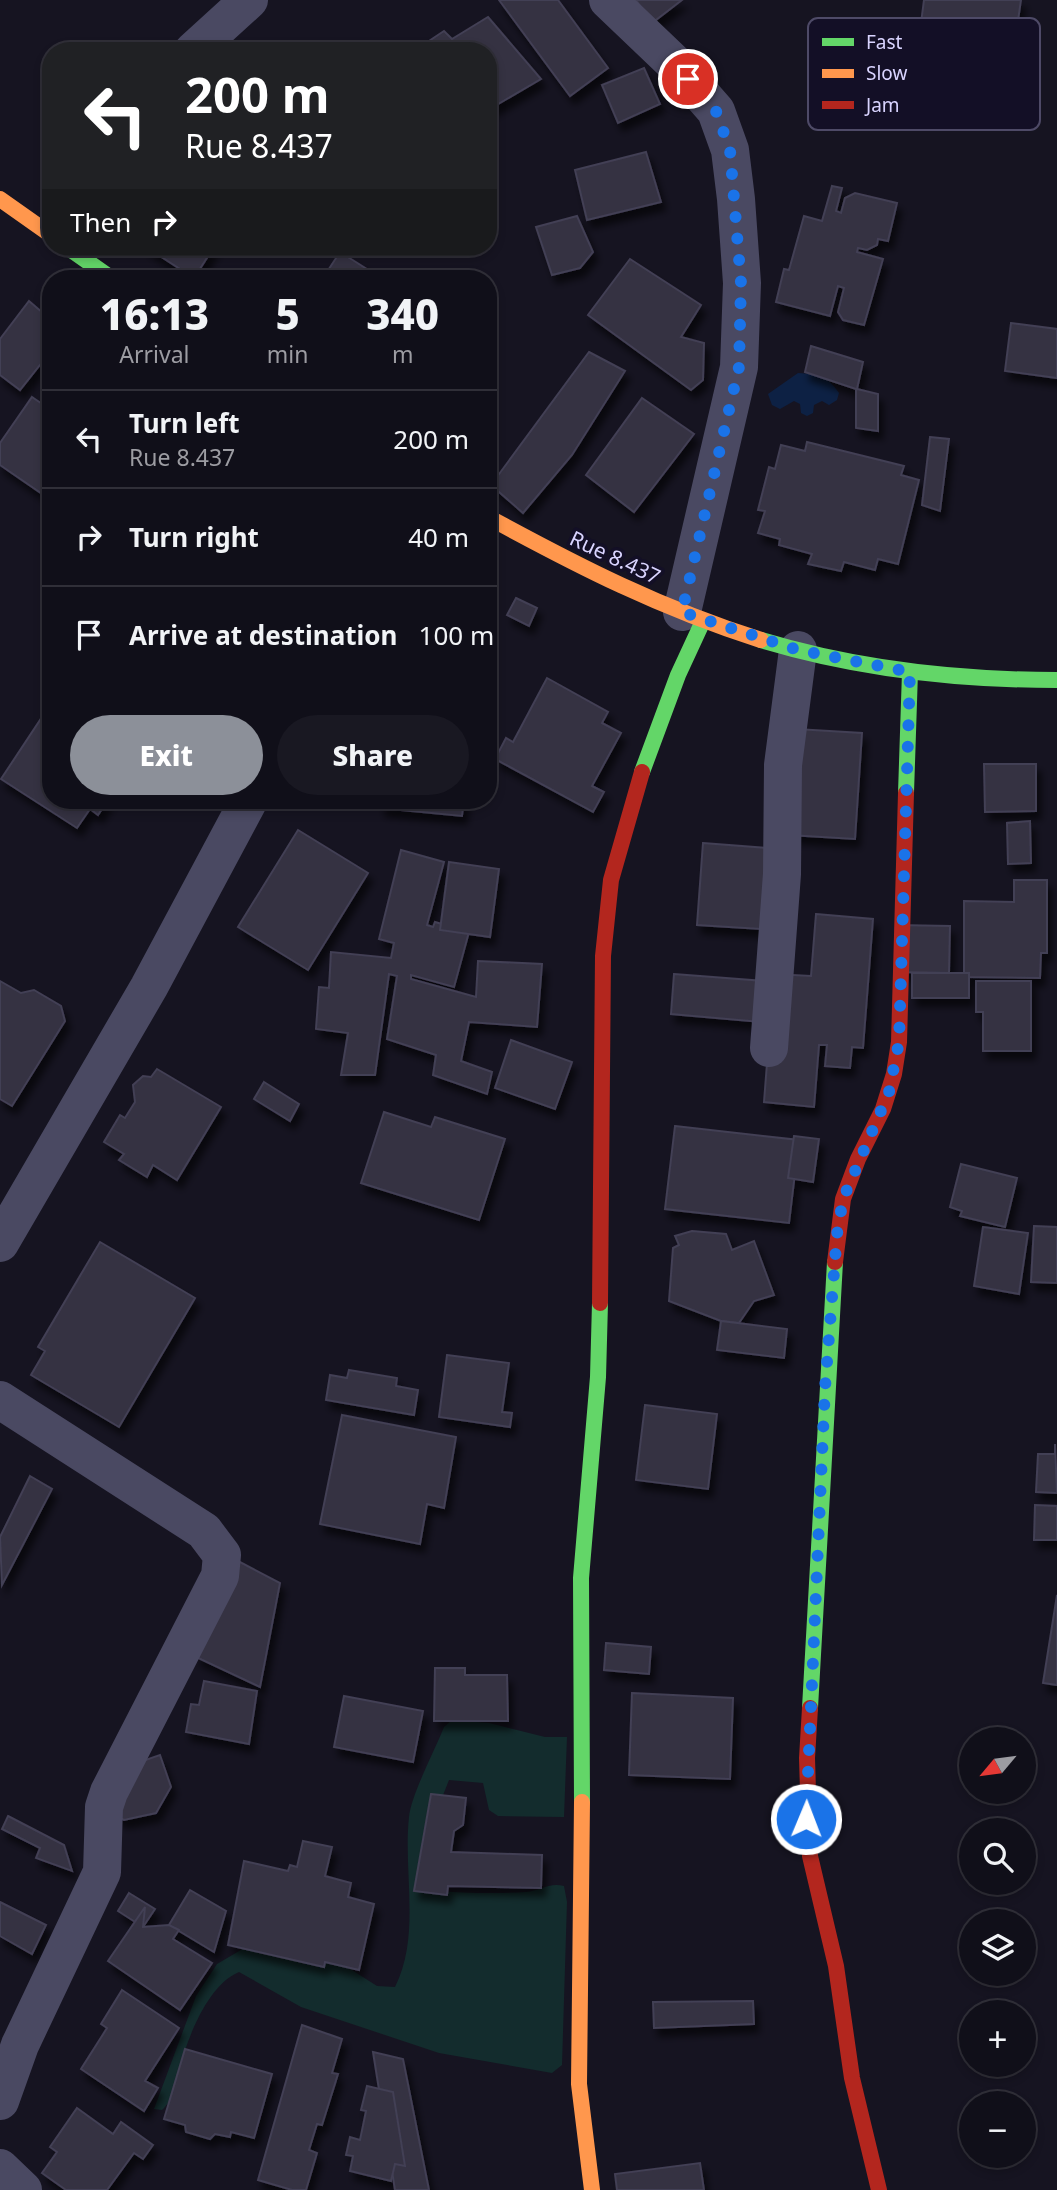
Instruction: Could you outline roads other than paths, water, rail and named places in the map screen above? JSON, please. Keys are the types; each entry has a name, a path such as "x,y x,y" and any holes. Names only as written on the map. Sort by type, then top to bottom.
{"street":[{"path":"203,42 249,0"},
{"path":"592,2190 579,2084 583,1919 581,1578 598,1377 602,1232 603,956 611,880 632,799 678,675 693,616 739,367 741,283 730,150 716,111 674,63 608,0"},
{"path":"0,199 42,224"},
{"path":"84,256 101,270"},
{"name":"Rue 8.437","path":"497,522 601,578 693,616 798,650 910,672 996,682 1057,680"},
{"path":"769,1048 782,874 783,765 798,650"},
{"path":"878,2190 852,2078 836,1966 810,1856 807,1758 825,1388 837,1234 843,1199 887,1097 899,1042 910,672"},
{"path":"0,1242 149,987 244,809"},
{"path":"0,1400 204,1531 222,1555 220,1576 109,1792 104,1807 102,1871 20,2045 0,2101"},
{"path":"0,2168 23,2190"}],"water":[{"path":"798,373 826,379 839,393 837,400 829,405 822,401 814,405 813,413 807,416 801,413 800,404 794,401 780,409 772,405 768,394"}]}
